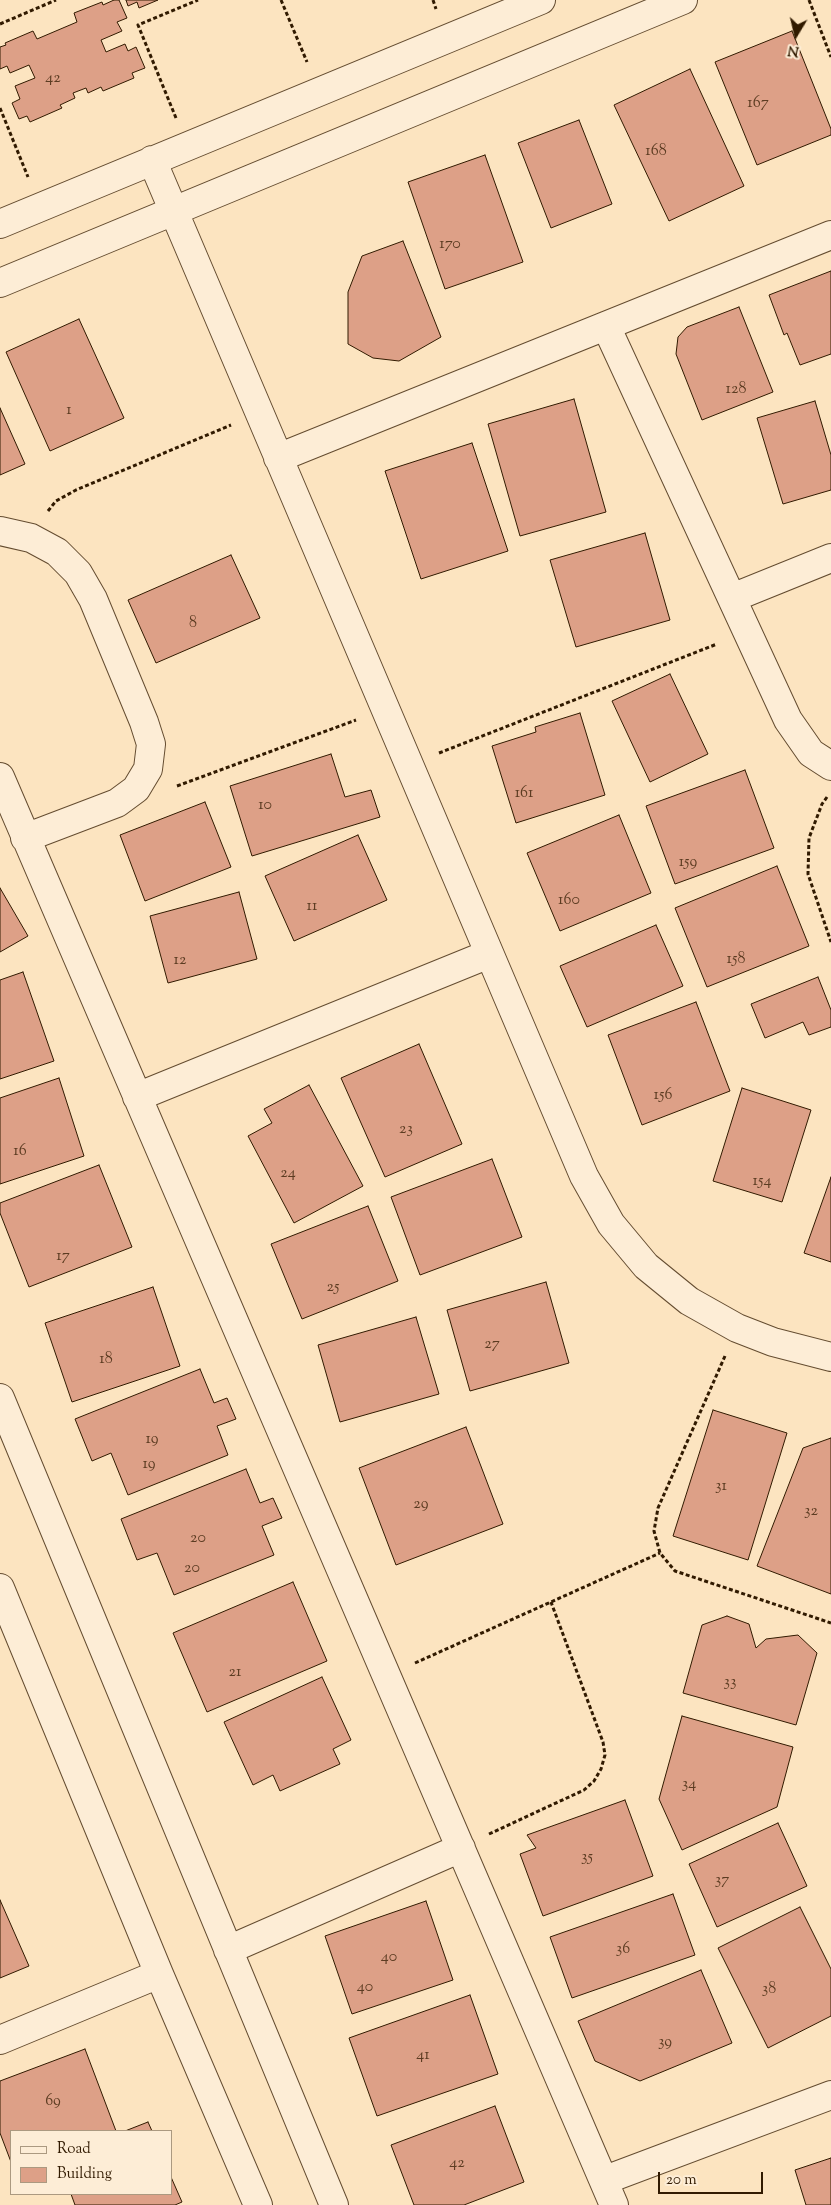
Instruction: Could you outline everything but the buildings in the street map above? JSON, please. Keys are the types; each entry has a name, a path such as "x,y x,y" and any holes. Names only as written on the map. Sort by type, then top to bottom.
{"street":[{"path":"0,224 541,0"},
{"path":"0,283 683,0"},
{"path":"152,160 584,1176 611,1224 646,1266 689,1301 737,1328 773,1342 831,1358"},
{"path":"278,458 831,235"},
{"path":"606,326 788,720 811,753 831,766"},
{"path":"0,531 31,538 57,552 78,573 100,616 144,722 151,744 148,768 136,789 117,803 25,838"},
{"path":"732,598 831,558"},
{"path":"0,777 609,2193 831,2095"},
{"path":"137,1097 489,954"},
{"path":"0,1398 334,2205"},
{"path":"0,1588 159,1974 258,2205"},
{"path":"228,1950 461,1848"},
{"path":"0,2040 159,1974"}],"path":[{"path":"0,24 56,0"},
{"path":"187,146 138,25 198,0"},
{"path":"281,0 320,91"},
{"path":"809,0 831,58"},
{"path":"0,108 40,207"},
{"path":"31,538 41,518 56,501 76,490 260,413"},
{"path":"409,765 748,632"},
{"path":"136,789 155,790 191,781 385,709"},
{"path":"831,792 822,804 808,838 808,874 831,942"},
{"path":"737,1328 658,1508 654,1530 660,1553 675,1570 831,1623"},
{"path":"386,1676 660,1553"},
{"path":"461,1848 584,1790 594,1781 602,1769 605,1755 603,1742 551,1602"}]}
